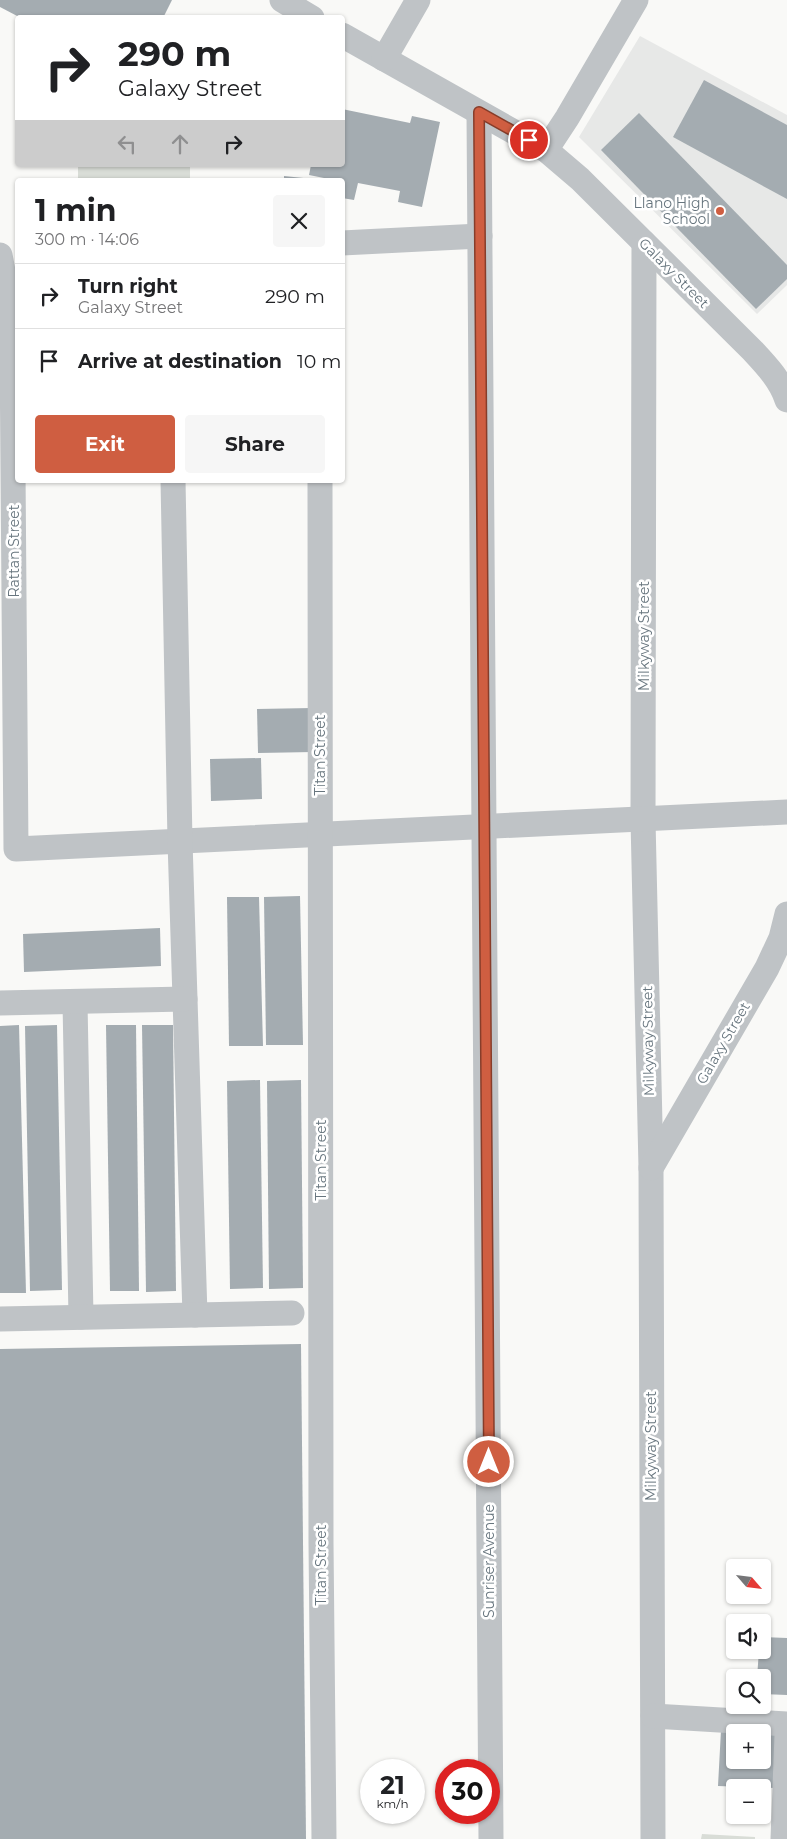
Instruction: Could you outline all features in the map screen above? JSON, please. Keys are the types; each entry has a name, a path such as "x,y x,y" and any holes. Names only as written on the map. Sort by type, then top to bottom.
{"street":[{"path":"282,0 307,15"},
{"path":"384,59 418,0"},
{"path":"546,150 567,118 636,0"},
{"name":"Galaxy Street","path":"345,37 546,150 580,179 770,370 787,400"},
{"name":"Sunriser Avenue","path":"479,112 491,1839"},
{"path":"345,243 480,236"},
{"name":"Milkyway Street","path":"644,243 643,820 650,1168 653,1839"},
{"name":"Rattan Street","path":"6,259 12,343 16,849 180,842"},
{"path":"173,483 180,842 195,1315"},
{"name":"Titan Street","path":"320,483 321,1544 324,1839"},
{"path":"180,842 787,812"},
{"name":"Galaxy Street","path":"650,1168 767,968 781,938 787,914"},
{"path":"0,1003 185,999"},
{"path":"75,1002 81,1318"},
{"path":"0,1319 292,1313"},
{"path":"653,1716 787,1724"},
{"path":"783,1839 787,1735"}],"shaded area":[{"name":"Llano High School","path":"640,36 787,115 787,285 757,314 579,137"},
{"path":"78,167 190,167 190,178 78,178"},
{"path":"702,1834 755,1837 755,1839 701,1839"}],"building":[{"path":"0,0 172,0 164,15 15,15 0,7"},
{"path":"704,80 787,125 787,199 673,137"},
{"path":"345,110 410,123 412,116 440,122 422,207 398,202 400,191 358,183 354,200 345,198 345,178 324,178 309,175 311,167 345,167"},
{"path":"639,113 787,265 787,279 756,309 601,150"},
{"path":"284,176 303,178 284,178"},
{"path":"312,708 313,752 258,753 257,709"},
{"path":"261,758 262,799 211,801 210,759"},
{"path":"300,896 303,1045 266,1045 264,897"},
{"path":"227,897 259,897 263,1046 229,1046"},
{"path":"160,928 161,966 24,972 23,934"},
{"path":"19,1025 26,1293 0,1293 0,1026"},
{"path":"57,1025 62,1290 30,1291 25,1026"},
{"path":"106,1025 136,1025 139,1291 110,1291"},
{"path":"142,1025 173,1025 176,1291 146,1292"},
{"path":"260,1080 263,1288 230,1289 227,1081"},
{"path":"301,1080 303,1288 269,1289 267,1081"},
{"path":"301,1344 306,1839 0,1839 0,1349"},
{"path":"771,1637 787,1638 787,1695 771,1694 771,1669 758,1669 758,1659 771,1659"},
{"path":"721,1730 726,1730 726,1769 771,1769 771,1734 777,1734 774,1788 771,1788 771,1779 726,1779 726,1786 718,1786"}],"place":[{"name":"Llano High School","path":"720,211"}],"route":[{"path":"489,1462 479,112 529,140"}]}
